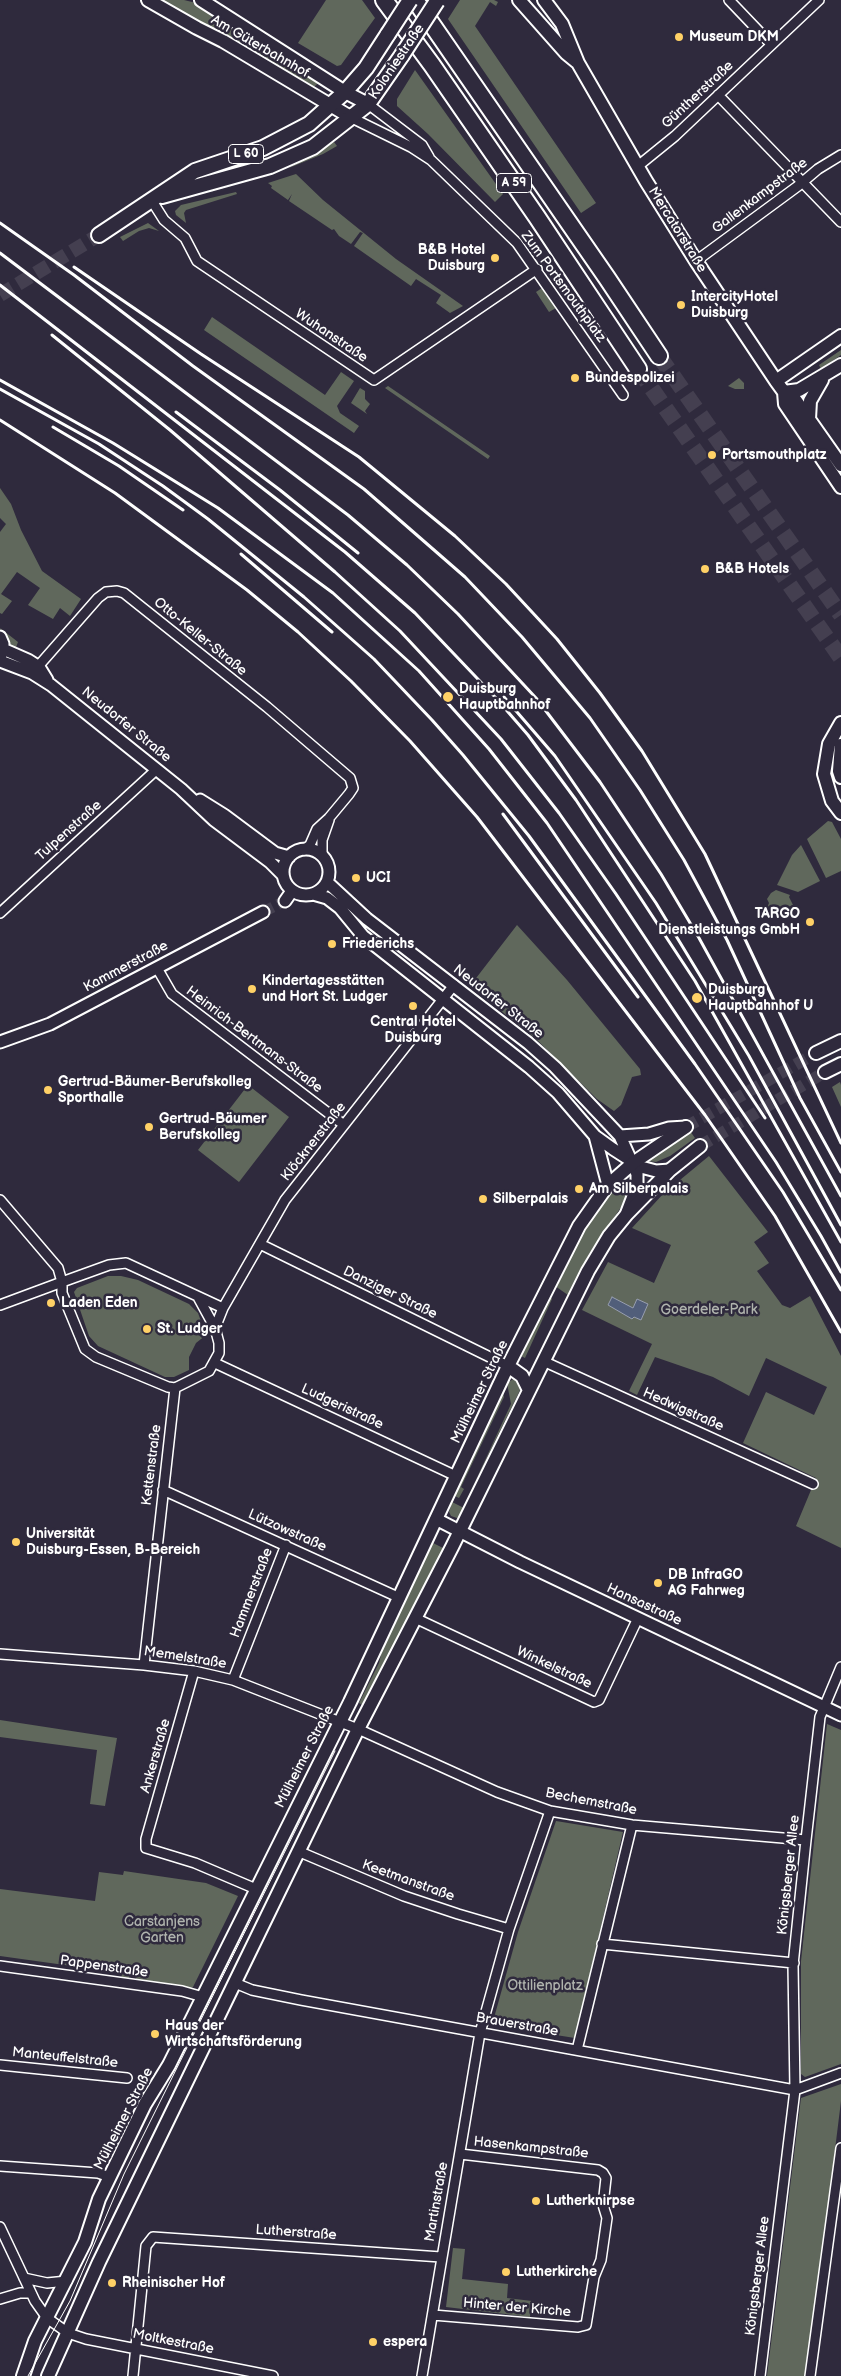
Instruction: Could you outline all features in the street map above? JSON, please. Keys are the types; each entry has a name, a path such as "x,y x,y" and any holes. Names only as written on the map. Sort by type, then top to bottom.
{"highway":[{"name":"A 59","path":"384,0 515,185 638,369"},
{"name":"A 59","path":"414,0 574,229 659,356"}],"main road":[{"name":"Am Güterbahnhof","path":"148,0 196,28 223,41 352,118"},
{"name":"Am Güterbahnhof","path":"201,0 345,92 368,104"},
{"name":"Koloniestraße","path":"99,235 195,171 256,151 283,139 309,124 345,92 366,68 410,0"},
{"name":"Koloniestraße","path":"155,199 280,163 312,147 368,104 438,0"},
{"name":"Mercatorstraße","path":"519,0 566,53 578,63"},
{"name":"Mercatorstraße","path":"544,0 562,24 578,63 696,261 776,381 784,392 794,398 841,465"},
{"path":"776,381 841,336"},
{"path":"784,392 799,390 841,366"},
{"path":"809,419 812,394 825,376"},
{"name":"Mercatorstraße","path":"784,392 785,404 841,488"},
{"path":"837,808 824,774 829,744 840,723"},
{"path":"841,745 839,771 841,777"},
{"path":"816,1053 841,1041"},
{"path":"825,1072 841,1064"},
{"name":"Mülheimer Straße","path":"22,2376 34,2346 67,2281 110,2177 145,2104 169,2065 199,1996 256,1889 339,1722 400,1598 508,1366 579,1226 608,1185 633,1163 686,1127"},
{"path":"48,2376 99,2262 300,1852 358,1729 460,1530 588,1271 609,1236 627,1214 670,1170 700,1146"},
{"path":"508,1366 522,1376 529,1390"}],"street":[{"path":"729,0 771,44"},
{"name":"Güntherstraße","path":"638,166 675,136 819,0"},
{"path":"718,94 841,222"},
{"name":"Zum Portsmouthplatz","path":"368,104 422,145 430,160"},
{"name":"Zum Portsmouthplatz","path":"352,118 410,147 430,160 517,242 623,395"},
{"name":"Gallenkampstraße","path":"696,261 804,182 818,169 841,155"},
{"name":"Wuhanstraße","path":"155,199 164,220 185,238 197,261 374,380 537,269"},
{"name":"Otto-Keller-Straße","path":"35,670 98,598 106,592 117,591 124,593 267,707 350,778 353,788 329,818"},
{"path":"0,637 2,652"},
{"name":"Neudorfer Straße","path":"2,652 28,660 35,670 52,685 181,789 214,820 264,857 283,875"},
{"name":"Neudorfer Straße","path":"0,661 35,670"},
{"name":"Tulpenstraße","path":"0,913 156,770"},
{"name":"Neudorfer Straße","path":"181,789 224,815 276,853 289,857"},
{"path":"329,818 322,840 322,856 328,868 327,882 319,891 313,894 303,895 292,891 283,875 284,865 289,857 310,845 317,830 329,818"},
{"path":"304,850 310,850 322,856"},
{"name":"Neudorfer Straße","path":"327,882 367,919 528,1043 555,1067 620,1136 637,1174 637,1186 627,1214"},
{"path":"285,901 292,891"},
{"path":"313,894 327,898 340,908 362,936 542,1078 595,1136 613,1150 648,1170 670,1170"},
{"name":"Kammerstraße","path":"0,1042 50,1024 263,912"},
{"name":"Heinrich-Bertmans-Straße","path":"157,968 172,994 344,1125"},
{"name":"Klöcknerstraße","path":"215,1328 223,1308 285,1200 454,985"},
{"path":"620,1136 649,1134 669,1128 686,1127"},
{"path":"595,1136 608,1185"},
{"path":"0,1200 58,1268 62,1282 62,1293 85,1348 96,1357 152,1382 175,1388 200,1377 210,1371 215,1363 220,1343 215,1328 198,1297"},
{"name":"Danziger Straße","path":"260,1244 508,1366"},
{"path":"0,1305 109,1265 126,1263 223,1308"},
{"name":"Hedwigstraße","path":"543,1361 812,1484"},
{"name":"Ludgeristraße","path":"215,1363 456,1476"},
{"name":"Kettenstraße","path":"144,1665 175,1388"},
{"name":"Lützowstraße","path":"163,1490 400,1598"},
{"name":"Hansastraße","path":"436,1519 520,1562 841,1715"},
{"name":"Hammerstraße","path":"233,1680 286,1545"},
{"name":"Winkelstraße","path":"415,1618 594,1702 599,1700 638,1618"},
{"name":"Memelstraße","path":"0,1654 144,1665 194,1671 233,1680 358,1729"},
{"name":"Königsberger Allee","path":"760,2376 794,2090 794,1963 820,1717 841,1667"},
{"name":"Ankerstraße","path":"194,1671 146,1839 146,1848 195,1863 256,1889"},
{"name":"Bechemstraße","path":"358,1729 497,1792 550,1811 632,1825 806,1840"},
{"path":"480,2033 509,1929 550,1811"},
{"path":"577,2050 632,1825"},
{"name":"Keetmanstraße","path":"300,1852 404,1896 509,1929"},
{"path":"602,1944 794,1963"},
{"name":"Pappenstraße","path":"0,1966 182,1991 199,1996"},
{"name":"Brauerstraße","path":"235,1983 252,1990 794,2090"},
{"name":"Martinstraße","path":"422,2376 480,2033"},
{"name":"Manteuffelstraße","path":"0,2064 127,2078"},
{"path":"794,2090 841,2073"},
{"path":"810,2376 841,2148"},
{"name":"Hasenkampstraße","path":"460,2154 598,2170"},
{"path":"0,2166 98,2173 110,2177"},
{"name":"Hinter der Kirche","path":"433,2315 578,2327 586,2324 594,2277 601,2260 607,2218 603,2205 606,2178 598,2170"},
{"path":"0,2227 27,2285 48,2318 68,2333"},
{"name":"Lutherstraße","path":"136,2349 146,2246 150,2241 159,2236 441,2257"},
{"path":"0,2299 20,2293 27,2285 67,2281"},
{"name":"Moltkestraße","path":"68,2333 136,2349 273,2376"},
{"path":"132,2376 136,2349"}],"green space":[{"path":"159,0 184,0 196,3 320,81 314,87 223,33 199,23"},
{"path":"326,0 362,0 375,18 341,65 337,66 298,43"},
{"path":"460,0 494,0 498,2 496,6 490,2 475,26 596,203 581,213 448,19"},
{"path":"415,70 503,194 495,202 428,134 397,106 397,99"},
{"path":"334,142 337,146 289,168"},
{"path":"296,174 323,200 396,259 463,306 450,313 436,303 441,295 416,279 411,286 354,246 363,233 360,232 351,244 339,236 334,229 332,230 289,201 292,194 288,200 271,188 272,186 268,183"},
{"path":"236,192 237,194 186,210 184,213 186,223 176,215 175,211 181,205"},
{"path":"148,223 159,231 149,228 139,231 123,241 120,237"},
{"path":"542,288 556,308 549,312 536,292"},
{"path":"212,317 325,395 341,372 354,381 337,406 340,413 359,426 354,433 204,330"},
{"path":"841,350 841,355 821,369 819,365"},
{"path":"739,378 744,383 744,389 735,389 728,386"},
{"path":"388,386 490,456 488,459 385,388"},
{"path":"360,388 365,391 365,399 370,404 365,411 367,414 351,403"},
{"path":"0,488 11,504 21,530 42,571 81,599 70,616 60,608 53,619 28,605 40,588 17,572 1,594 12,601 2,614 0,613 0,532 6,524 0,518"},
{"path":"0,628 18,642 15,650 9,646"},
{"path":"828,821 832,822 841,839 841,871 826,878 807,839"},
{"path":"801,845 820,881 798,892 777,885 792,855"},
{"path":"776,890 790,895 789,897 793,905 775,914 766,910 769,903 767,899"},
{"path":"517,925 567,980 640,1069 641,1075 632,1077 621,1105 614,1111 597,1099 536,1039 470,986"},
{"path":"840,1082 841,1085 841,1107 832,1087"},
{"path":"248,1085 289,1117 239,1182 198,1150"},
{"path":"690,1131 695,1138 670,1156 656,1162 647,1161"},
{"name":"Goerdeler-Park","path":"709,1156 768,1232 754,1242 769,1263 757,1271 782,1305 790,1308 810,1296 841,1356 841,1548 796,1526 816,1478 743,1443 766,1392 814,1415 827,1387 766,1358 749,1396 713,1377 655,1357 637,1395 629,1391 652,1344 582,1310 608,1262 654,1283 671,1245 632,1228 663,1194"},
{"path":"621,1179 632,1183 626,1200 589,1254 542,1351 568,1295 555,1286 587,1223"},
{"path":"108,1276 121,1276 138,1280 189,1304 198,1313 206,1335 196,1343 189,1357 189,1370 174,1377 165,1377 98,1346 89,1336 74,1292 77,1288"},
{"path":"550,1296 552,1299 525,1358 521,1356"},
{"path":"515,1378 519,1380 521,1388 474,1484 511,1404 507,1383"},
{"path":"503,1392 504,1397 461,1487 464,1489 459,1498 455,1496"},
{"path":"452,1502 466,1509 462,1516 457,1518 451,1516 449,1512"},
{"path":"431,1542 445,1549 364,1706 359,1703 379,1663 384,1643"},
{"path":"0,1720 117,1738 105,1806 90,1804 97,1750 0,1737"},
{"path":"827,1724 841,1730 841,2064 805,2077 801,2074 801,1961"},
{"name":"Ottilienplatz","path":"556,1821 623,1832 575,2038 492,2025 518,1932"},
{"name":"Carstanjens Garten","path":"124,1871 206,1883 238,1896 193,1987 189,1989 137,1981 135,1975 131,1974 128,1979 121,1980 122,1973 0,1956 0,1889 95,1901 99,1872 123,1875"},
{"path":"841,2084 841,2101 807,2376 767,2376 801,2098"},
{"path":"453,2248 465,2249 462,2279 508,2284 507,2298 532,2301 530,2317 446,2307"}],"water":[{"path":"612,1297 633,1308 637,1299 648,1304 641,1320 634,1317 632,1319 608,1305"}],"tunnel":[{"path":"0,295 99,235"},
{"path":"659,356 841,615"},
{"path":"638,369 841,658"},
{"path":"263,912 285,901"},
{"path":"686,1127 816,1053"},
{"path":"700,1146 825,1072"}],"tram line":[{"path":"28,2376 70,2301 124,2174 335,1751"}],"railway":[{"path":"0,223 74,275 193,366 364,489 465,577 522,637 590,718 640,790 684,860 727,940 800,1098 841,1172"},
{"path":"0,253 348,515 407,565 458,614 536,698 600,782 661,874 699,938 841,1196"},
{"path":"74,267 201,354 359,457 455,536 506,584 557,639 600,693 642,751 705,854 841,1143"},
{"path":"0,285 345,552 415,613 495,697 528,735 576,800 695,981 841,1242"},
{"path":"52,335 170,430 335,572 400,631 501,739 559,813 616,894 765,1118"},
{"path":"0,380 113,443 218,508 333,593 419,671 489,749 547,823 776,1162 841,1272"},
{"path":"0,389 99,444 163,486 208,519 304,597 374,659 432,720 529,836 695,1064 783,1192 841,1290"},
{"path":"176,412 280,490 358,553"},
{"path":"0,420 115,493 247,590 298,632 351,681 410,741 477,817 705,1115 775,1216 841,1332"},
{"path":"53,427 119,466 183,510"},
{"path":"241,554 332,632"},
{"path":"504,697 555,756 656,903 749,1056 841,1225"},
{"path":"503,814 638,997"}],"place":[{"name":"Museum DKM","path":"679,37"},
{"name":"B&B Hotel Duisburg","path":"495,258"},
{"name":"IntercityHotel Duisburg","path":"681,305"},
{"name":"Bundespolizei","path":"575,378"},
{"name":"Portsmouthplatz","path":"712,455"},
{"name":"B&B Hotels","path":"705,569"},
{"name":"Duisburg Hauptbahnhof","path":"448,697"},
{"name":"UCI","path":"356,878"},
{"name":"TARGO Dienstleistungs GmbH","path":"810,922"},
{"name":"Friederichs","path":"332,944"},
{"name":"Kindertagesstätten und Hort St. Ludger","path":"252,989"},
{"name":"Duisburg Hauptbahnhof U","path":"697,998"},
{"name":"Central Hotel Duisburg","path":"413,1006"},
{"name":"Gertrud-Bäumer-Berufskolleg Sporthalle","path":"48,1090"},
{"name":"Gertrud-Bäumer Berufskolleg","path":"149,1127"},
{"name":"Am Silberpalais","path":"579,1189"},
{"name":"Silberpalais","path":"483,1199"},
{"name":"Laden Eden","path":"51,1303"},
{"name":"St. Ludger","path":"147,1329"},
{"name":"Universität Duisburg-Essen, B-Bereich","path":"16,1542"},
{"name":"DB InfraGO AG Fahrweg","path":"658,1583"},
{"name":"Haus der Wirtschaftsförderung","path":"155,2034"},
{"name":"Lutherknirpse","path":"536,2201"},
{"name":"Lutherkirche","path":"506,2272"},
{"name":"Rheinischer Hof","path":"112,2283"},
{"name":"espera","path":"373,2342"}]}
